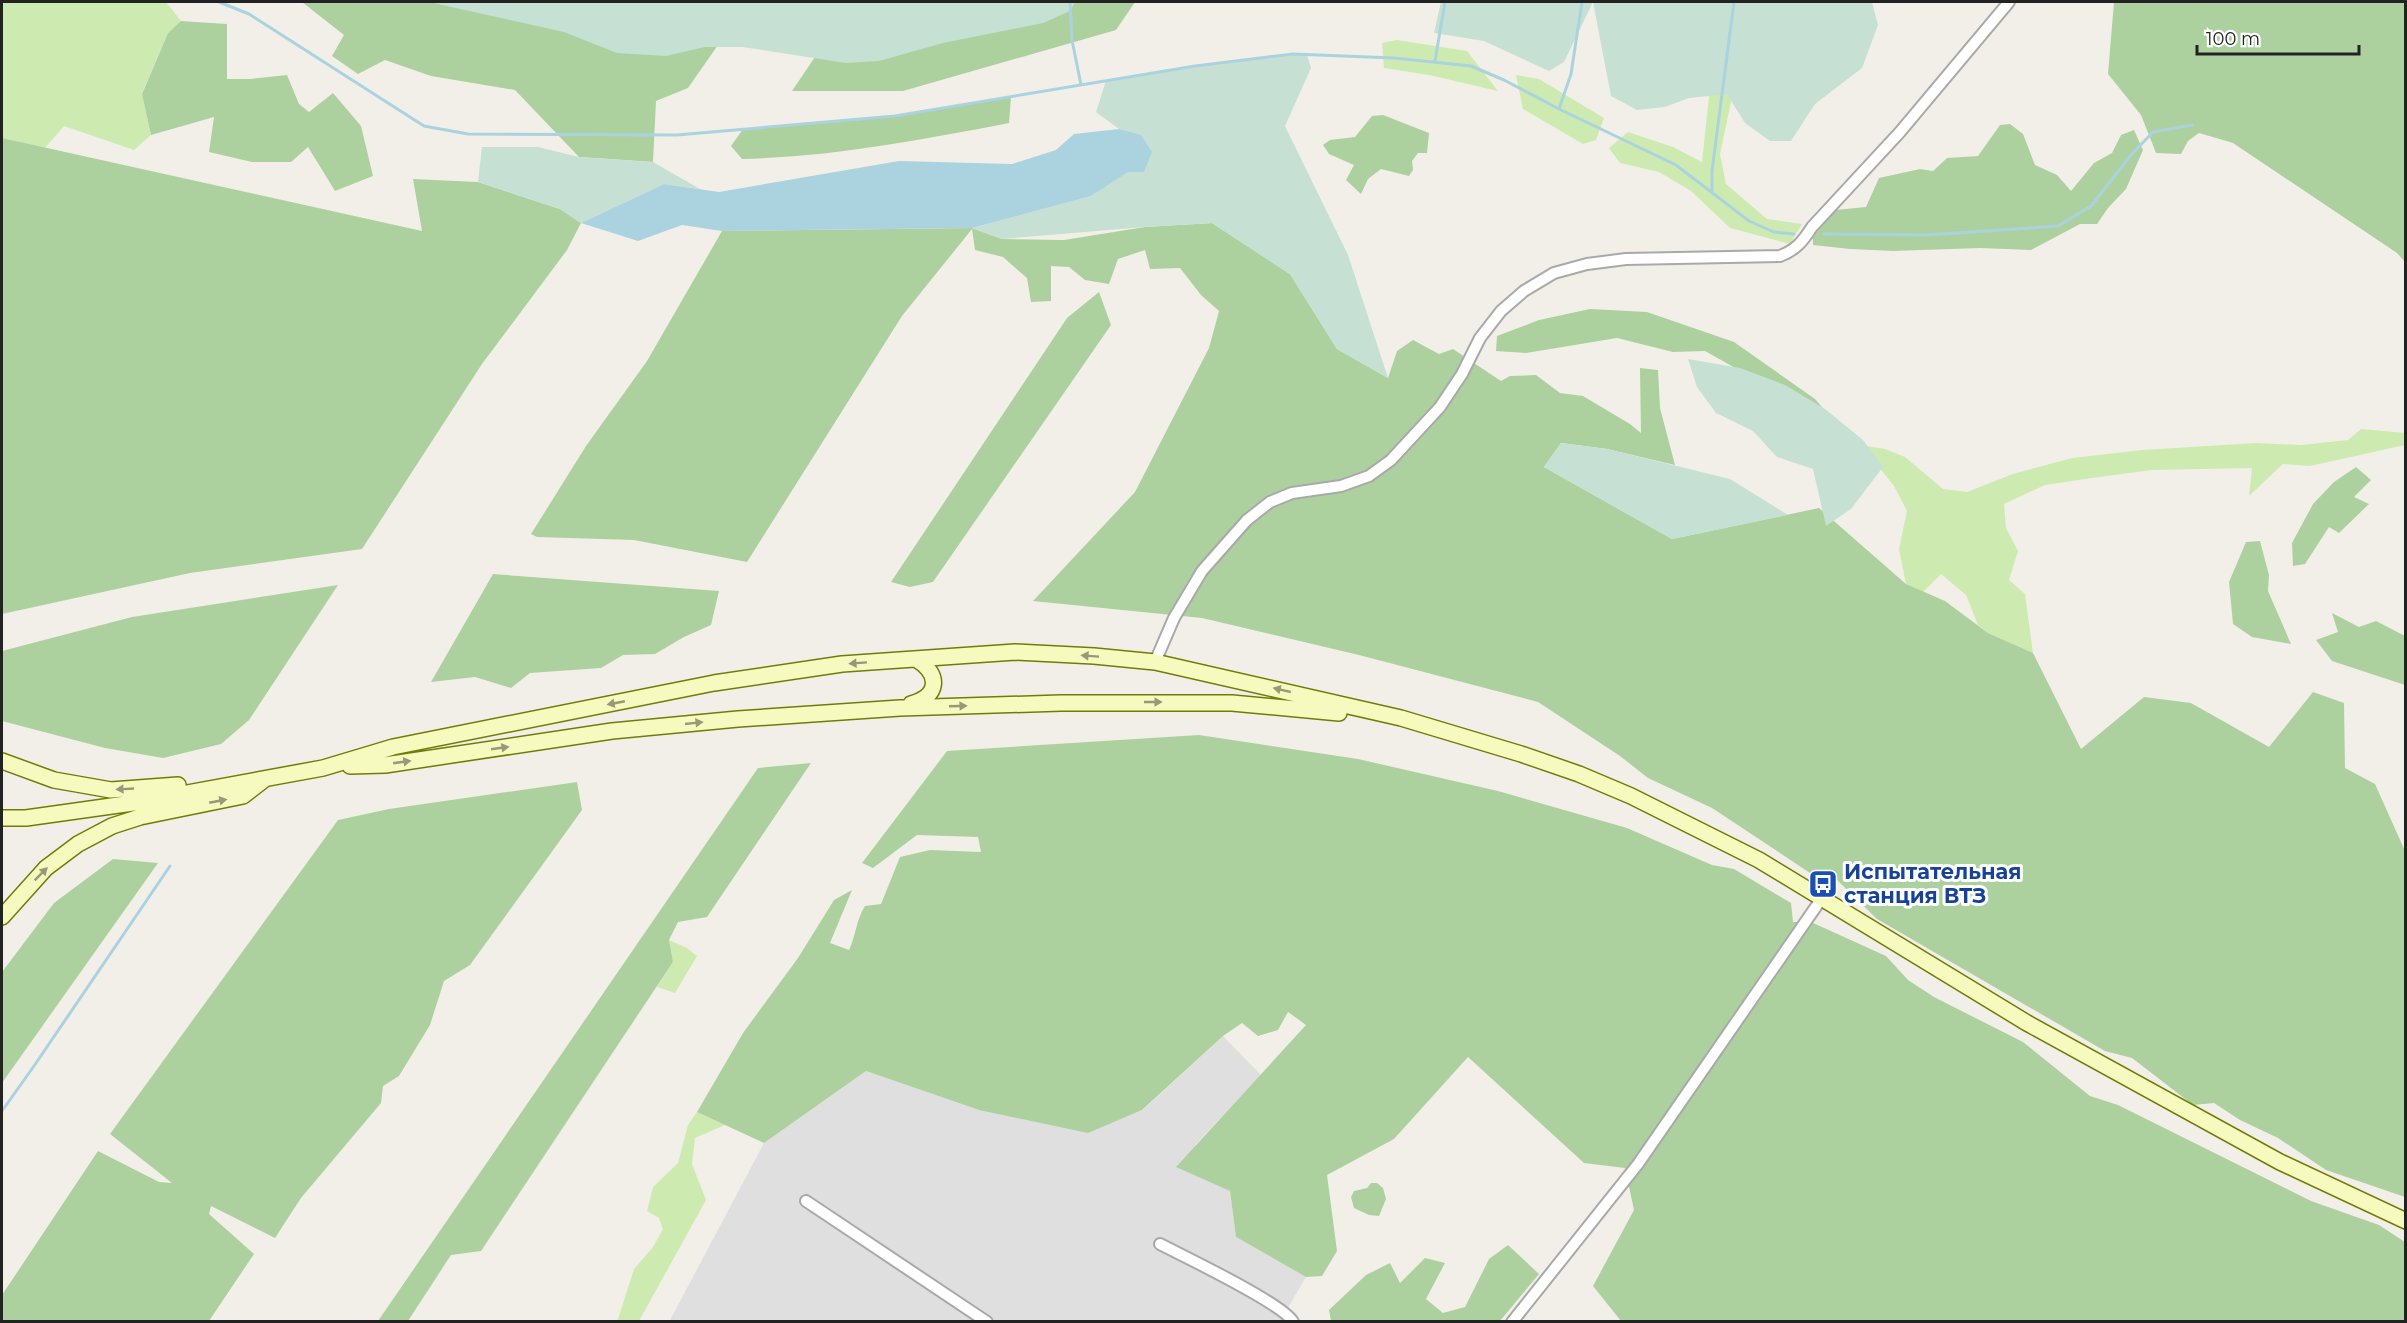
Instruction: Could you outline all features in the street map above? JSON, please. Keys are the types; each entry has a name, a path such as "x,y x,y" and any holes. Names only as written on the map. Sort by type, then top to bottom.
{"main road":[{"path":"323,768 393,747 714,683 842,664 1015,652 1155,662 1401,718 1560,767 1631,796 1759,860 2027,1023 2280,1162 2406,1221"},
{"path":"900,708 924,700 932,691 934,677 927,666 916,659"},
{"path":"2,818 26,818 134,803 323,768 385,765 624,730 738,719 900,708 1061,703 1233,703 1330,711 1460,737"},
{"path":"2,761 54,780 111,790 160,787 209,780 267,777"},
{"path":"2,917 46,868 78,844 112,826 140,817 243,796 267,777"}],"street":[{"path":"1155,662 1174,618 1202,572 1247,520 1270,502 1292,493 1341,486 1369,476 1391,460 1440,407 1462,374 1480,338 1501,311 1524,291 1554,273 1587,264 1626,260 1780,256 1791,252 1900,132 2009,2"},
{"path":"1512,1322 1638,1164 1822,898"},
{"path":"806,1201 987,1322"},
{"path":"1160,1244 1251,1292 1285,1312 1293,1322"}],"shaded area":[{"path":"1223,1036 1261,1075 1195,1145 1230,1191 1236,1237 1306,1277 1280,1321 669,1322 764,1143 866,1071 979,1110 1122,1118 1143,1110"}],"green space":[{"path":"2,2 166,2 181,21 168,33 142,93 151,135 134,150 64,126 45,148 2,138"},
{"path":"302,2 748,2 688,88 656,101 653,162 579,157 515,90 431,76 385,60 358,74 332,56 344,35"},
{"path":"429,2 1075,2 1070,11 1043,23 943,43 879,61 846,63 743,47 705,47 666,56 617,53 564,32"},
{"path":"852,2 1135,2 1116,30 903,91 792,91"},
{"path":"1441,2 1593,2 1564,62 1549,71 1484,41 1434,33"},
{"path":"1593,2 1872,2 1878,25 1862,68 1815,104 1791,141 1770,141 1745,123 1727,94 1689,98 1665,107 1637,110 1611,96"},
{"path":"2114,2 2405,2 2405,262 2397,253 2233,143 2199,133 2188,141 2181,154 2156,153 2141,115 2108,74"},
{"path":"181,21 227,24 227,79 287,75 299,104 309,112 333,93 361,126 373,176 335,191 308,147 291,162 252,162 209,152 214,117 151,135 142,94 168,33"},
{"path":"1397,40 1467,51 1498,91 1429,75 1384,68 1382,43"},
{"path":"1293,54 1307,55 1311,68 1285,126 1348,255 1388,378 1337,349 1290,274 1212,223 1002,239 972,228 1091,196 1128,171 1141,136 1119,129 1096,112 1106,81"},
{"path":"1516,75 1539,79 1604,118 1596,140 1583,144 1523,109"},
{"path":"1710,87 1734,88 1720,154 1726,184 1767,219 1802,224 1790,244 1730,228 1691,191 1659,172 1620,163 1609,148 1628,132 1673,147 1702,162"},
{"path":"1011,97 1009,123 910,141 809,155 742,159 731,146 743,129 895,116"},
{"path":"1383,115 1429,133 1427,153 1418,153 1412,161 1413,170 1409,176 1381,169 1368,179 1361,194 1346,180 1354,165 1329,154 1323,145 1330,140 1355,137 1372,116"},
{"path":"2010,124 2023,134 2035,165 2057,175 2071,191 2094,163 2112,153 2121,135 2134,130 2143,150 2126,189 2097,224 2080,224 2031,250 1980,248 1893,251 1813,245 1813,237 1835,210 1866,207 1879,178 1920,169 1933,171 1947,158 1978,156 2000,125"},
{"path":"2,138 422,231 413,179 478,182 560,209 581,223 567,250 482,364 362,549 190,573 2,614"},
{"path":"482,147 538,147 579,157 653,162 700,189 664,184 581,223 560,209 478,182"},
{"path":"1212,223 1290,274 1337,349 1388,378 1397,351 1413,340 1439,354 1453,349 1501,381 1510,376 1536,375 1560,393 1583,396 1641,433 1640,368 1658,370 1660,408 1675,465 1607,449 1561,443 1544,467 1672,539 1819,508 1906,584 1945,601 1988,633 2033,653 2081,749 2144,697 2191,703 2269,747 2313,692 2344,703 2345,768 2375,784 2405,851 2405,1197 2326,1170 2278,1138 2240,1120 2214,1103 2193,1105 2132,1058 2105,1051 1877,919 1834,877 1813,875 1712,808 1648,778 1620,756 1538,702 1359,655 1202,618 1033,601 1135,492 1209,348 1219,311 1201,295 1180,268 1150,269 1145,250 1118,259 1109,284 1085,280 1069,267 1051,266 1051,301 1031,302 1027,278 1003,257 975,250 972,229 902,316 747,562 634,540 537,537 531,534 586,446 647,361 722,231 972,228 1002,239 1064,240 1145,227"},
{"path":"1099,292 1111,325 933,582 910,587 891,582 1067,318"},
{"path":"1590,309 1647,312 1734,342 1815,399 1838,426 1705,351 1673,352 1617,338 1526,353 1496,351 1497,336 1539,320"},
{"path":"1688,359 1740,368 1785,385 1825,409 1863,440 1883,467 1851,509 1826,526 1813,469 1777,457 1753,431 1716,413 1697,387"},
{"path":"2361,429 2406,433 2405,445 2310,466 2283,464 2249,496 2252,468 2152,470 2045,485 2004,504 2006,528 2018,551 2009,580 2025,594 2033,653 1988,633 1978,625 1966,595 1941,574 1923,592 1906,584 1899,549 1907,511 1894,486 1861,445 1885,449 1905,457 1943,489 1967,492 2013,474 2072,458 2142,450 2256,443 2301,445 2348,440"},
{"path":"1561,443 1607,449 1730,479 1788,515 1672,539 1544,467"},
{"path":"2356,467 2371,480 2354,497 2369,504 2339,533 2329,527 2305,564 2293,566 2292,543 2313,504 2334,482"},
{"path":"2260,541 2269,575 2268,591 2291,644 2252,637 2233,624 2229,582 2246,542"},
{"path":"493,574 719,591 711,625 655,654 623,655 601,668 530,673 511,688 475,677 431,682"},
{"path":"338,585 249,720 221,744 163,758 105,748 2,721 2,651 132,617"},
{"path":"2332,613 2359,627 2376,621 2405,636 2405,685 2332,661 2316,640 2338,632"},
{"path":"1199,735 1358,759 1498,791 1627,828 1712,865 1734,869 1791,903 1793,922 1811,922 1886,956 1908,980 1934,997 2023,1042 2090,1096 2118,1105 2311,1201 2379,1225 2405,1242 2405,1321 1621,1321 1593,1286 1634,1210 1625,1168 1584,1163 1468,1057 1394,1139 1327,1175 1337,1251 1322,1276 1306,1277 1236,1237 1230,1191 1176,1167 1306,1025 1288,1012 1278,1030 1258,1036 1242,1023 1223,1036 1142,1110 1088,1133 979,1110 866,1071 764,1143 697,1112 743,1033 798,958 834,900 852,890 830,943 849,950 862,911 865,906 881,904 900,857 930,850 981,852 978,837 917,835 873,868 862,863 947,751"},
{"path":"811,763 707,917 678,922 669,940 673,962 481,1251 451,1255 408,1321 378,1321 758,768"},
{"path":"577,782 582,810 470,965 444,981 430,1025 399,1076 383,1086 381,1103 301,1198 275,1238 211,1206 209,1214 254,1254 209,1321 2,1321 2,1295 98,1151 159,1182 172,1183 110,1134 338,820 389,809"},
{"path":"113,859 158,863 2,1083 2,972 54,903"},
{"path":"669,940 687,948 697,956 675,993 657,987 673,962"},
{"path":"697,1112 725,1125 695,1138 692,1164 706,1200 639,1321 617,1322 634,1269 653,1247 663,1229 659,1218 647,1211 653,1187 678,1163 688,1125"},
{"path":"1371,1183 1377,1183 1383,1188 1386,1199 1379,1216 1369,1215 1354,1208 1351,1197 1354,1191 1367,1188"},
{"path":"1508,1245 1539,1274 1500,1321 1331,1321 1329,1310 1366,1275 1390,1263 1400,1283 1425,1258 1445,1263 1426,1299 1443,1313 1465,1307 1489,1259"}],"water":[{"path":"1119,129 1141,135 1152,152 1144,172 1128,172 1091,196 972,228 722,231 682,225 638,241 581,223 664,184 719,192 899,161 1012,164 1056,150 1074,134"}],"waterway":[{"path":"219,2 249,14 424,126 468,134 677,135 895,116 1195,66 1293,54 1394,58 1471,66 1676,165 1749,221 1774,232 1794,234"},
{"path":"1070,2 1072,40 1081,85"},
{"path":"1435,61 1445,2"},
{"path":"1559,109 1571,74 1582,2"},
{"path":"1712,191 1712,171 1734,2"},
{"path":"1824,234 1926,235 2058,226 2091,206 2131,155 2153,132 2192,125"},
{"path":"2,1111 170,866"}],"place":[{"name":"Испытательная станция ВТЗ","path":"1823,884"}]}
